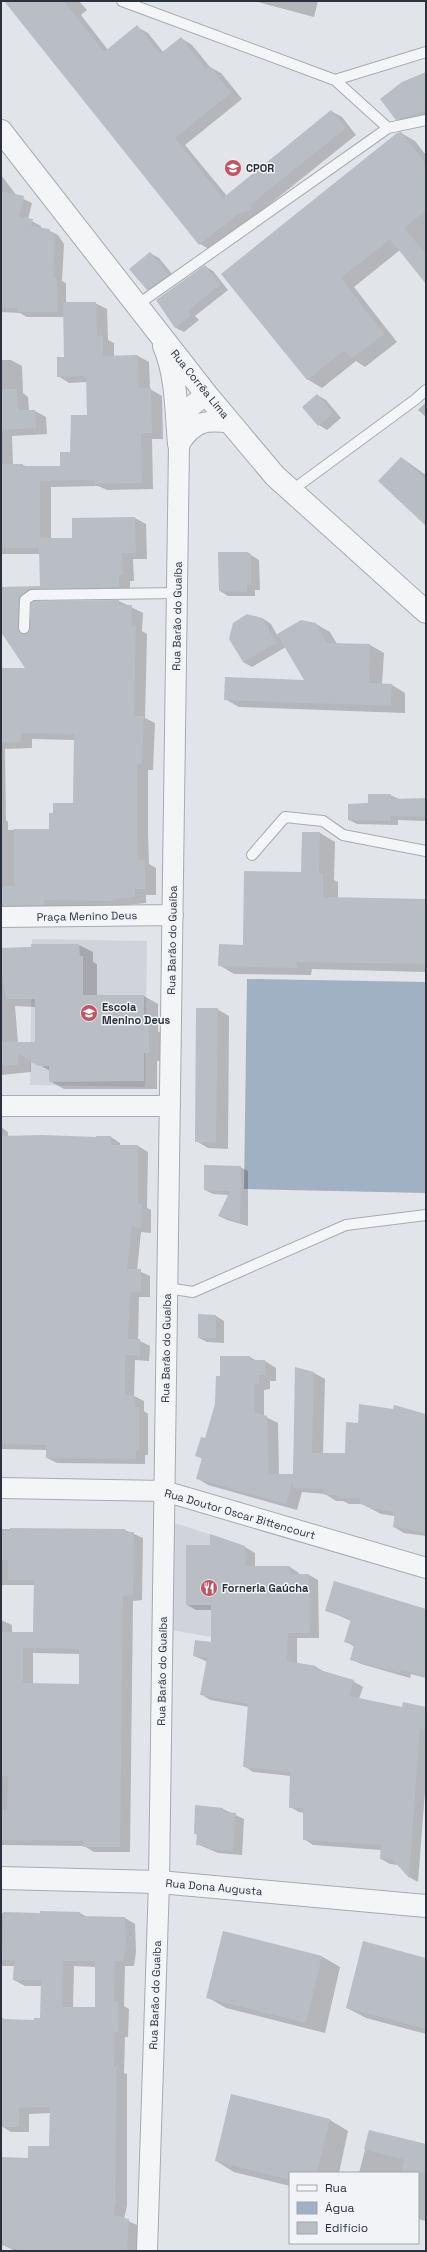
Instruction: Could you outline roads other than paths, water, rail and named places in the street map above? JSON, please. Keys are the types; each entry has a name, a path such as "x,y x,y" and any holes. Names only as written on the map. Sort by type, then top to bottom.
{"street":[{"name":"Rua Corrêa Lima","path":"1,131 207,395 275,476 426,612"},
{"path":"153,326 170,363 179,444"},
{"name":"Rua Barão do Guaíba","path":"147,2251 159,1882 179,444 186,411 195,402 207,395"},
{"path":"179,444 190,429 202,423 211,421 231,423"},
{"name":"Praça Menino Deus","path":"1,916 173,915"},
{"path":"1,1106 170,1106"},
{"name":"Rua Doutor Oscar Bittencourt","path":"1,1488 164,1491 426,1568"},
{"name":"Rua Dona Augusta","path":"1,1878 159,1882 426,1906"}],"lane":[{"path":"122,1 335,80 388,128"},
{"path":"335,80 426,52"},
{"path":"137,305 388,128 426,120"},
{"path":"291,491 416,399 426,390"},
{"path":"24,628 25,600 32,595 178,593"},
{"path":"252,855 285,817 323,821 342,835 426,851"},
{"path":"167,1288 193,1292 346,1225 426,1215"}],"water":[{"path":"247,979 426,982 426,1193 244,1189"}],"place":[{"name":"CPOR","path":"233,168"},
{"name":"Escola Menino Deus","path":"89,1013"},
{"name":"Forneria Gaúcha","path":"209,1588"}]}
